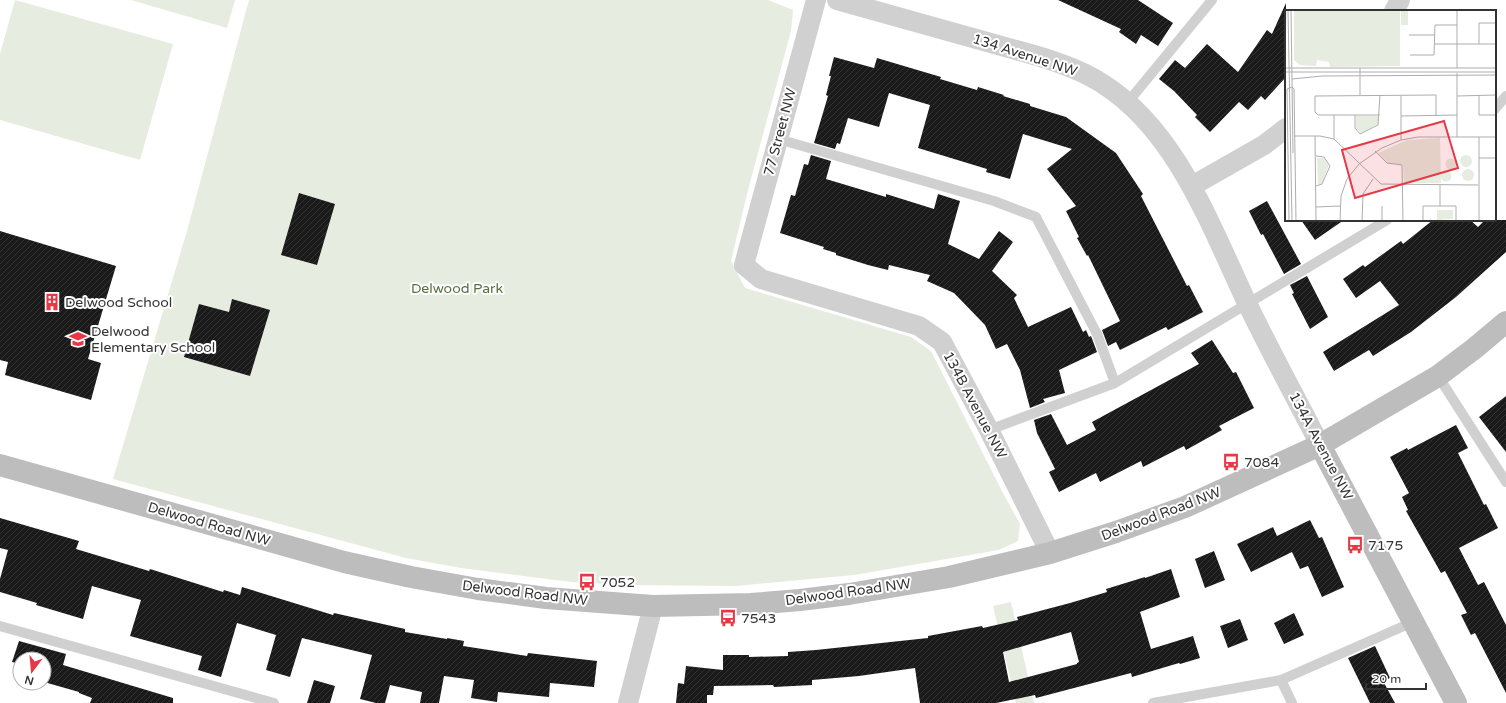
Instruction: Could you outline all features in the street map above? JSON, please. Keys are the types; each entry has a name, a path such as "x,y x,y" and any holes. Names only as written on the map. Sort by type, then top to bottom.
{"street":[{"name":"77 Street NW","path":"744,265 816,0"},
{"name":"134 Avenue NW","path":"837,0 1034,54 1080,71 1102,83 1128,102 1145,119 1160,137 1192,186"},
{"path":"1395,10 1400,0"},
{"path":"1192,186 1264,145 1285,129"},
{"name":"134A Avenue NW","path":"1192,186 1248,305 1456,703"},
{"name":"134B Avenue NW","path":"744,265 761,279 920,326 942,342 989,430 1050,554"},
{"name":"Delwood Road NW","path":"0,465 344,562 411,577 478,589 546,598 653,606 751,604 849,594 949,578 1050,554 1184,507 1320,445 1438,376 1506,322"},
{"path":"628,703 653,606"}],"lane":[{"path":"1128,102 1212,0"},
{"path":"1496,108 1506,96"},
{"path":"778,139 994,201 1036,217 1097,334 1115,383"},
{"path":"989,430 1115,383 1248,305 1385,221"},
{"path":"1438,376 1506,482"},
{"path":"1152,703 1281,680 1413,622"},
{"path":"0,626 274,703"},
{"path":"1281,680 1292,703"}],"green space":[{"path":"15,0 173,44 140,160 0,120 0,54"},
{"path":"131,0 235,0 227,28"},
{"name":"Delwood Park","path":"249,0 768,0 793,10 791,31 748,190 731,261 745,288 911,337 931,351 1020,524 1018,541 999,550 854,575 735,586 626,585 571,582 461,568 406,558 113,479 187,231"},
{"path":"1011,602 1034,703 1016,703 993,606"}],"building":[{"path":"1058,0 1138,0 1173,23 1158,46 1141,35 1136,44 1119,32 1121,29"},
{"path":"1286,3 1285,78 1265,100 1261,96 1248,110 1239,102 1210,132 1195,117 1197,115 1174,91 1159,79 1175,60 1185,68 1207,44 1238,72 1267,30 1272,34"},
{"path":"834,57 874,68 877,58 941,77 940,79 977,90 978,87 1004,95 1003,96 1030,104 1030,106 1066,117 1116,153 1143,194 1141,196 1187,286 1189,285 1203,312 1168,330 1166,327 1120,350 1116,342 1108,346 1102,330 1120,321 1088,255 1087,256 1077,238 1079,237 1066,211 1076,206 1047,169 1072,149 1023,134 1010,179 986,172 987,169 918,148 930,105 889,93 879,127 848,118 840,144 837,143 835,149 814,143 828,96 826,95"},
{"path":"811,155 831,161 826,179 886,197 886,194 934,209 938,194 960,201 948,244 979,259 999,231 1013,242 992,271 1017,295 1014,298 1028,327 1071,307 1083,332 1086,330 1089,337 1091,336 1097,352 1059,370 1065,393 1043,399 1045,402 1030,408 1020,370 1007,344 996,349 985,325 954,293 927,281 930,275 889,265 888,270 868,265 836,255 836,253 823,249 824,247 780,233 791,195 795,196 804,164 808,165"},
{"path":"299,193 335,204 317,265 281,255"},
{"path":"1267,201 1301,264 1284,274 1249,211"},
{"path":"1506,220 1506,252 1456,297 1411,332 1373,356 1369,350 1334,371 1323,352 1399,305 1380,281 1356,298 1343,279 1363,265 1365,267 1401,241 1403,244 1432,221 1471,221 1478,227 1484,221"},
{"path":"1302,221 1343,221 1315,240"},
{"name":"Delwood School","path":"0,231 116,266 88,359 101,363 91,400 5,375 8,362 0,360"},
{"path":"1307,276 1328,317 1310,329 1292,294 1294,293 1290,285"},
{"path":"232,299 270,310 250,376 184,357 199,304 229,312"},
{"path":"1212,340 1233,373 1236,372 1254,408 1219,426 1222,430 1186,450 1184,446 1143,467 1141,461 1100,482 1096,473 1059,492 1049,472 1055,469 1037,433 1034,420 1051,414 1067,445 1096,430 1092,422 1199,364 1191,353"},
{"path":"1506,396 1506,452 1479,417"},
{"path":"1456,425 1468,448 1458,453 1484,505 1486,504 1498,528 1459,548 1478,585 1484,582 1506,625 1506,693 1475,633 1471,635 1461,615 1467,613 1445,571 1441,573 1406,511 1408,510 1402,497 1409,493 1390,457 1407,448 1408,450"},
{"path":"0,518 79,541 76,549 149,571 150,569 223,592 224,590 240,595 242,587 333,615 334,613 405,629 405,632 464,641 463,646 527,656 528,653 597,661 594,687 550,683 549,697 498,692 497,702 471,698 474,680 444,676 439,703 420,703 422,692 390,685 385,703 376,703 360,699 372,655 302,638 290,677 266,670 276,635 237,623 221,677 198,670 202,656 130,636 141,600 92,586 83,619 36,605 37,603 0,592 0,579 8,550 0,548"},
{"path":"1310,520 1319,538 1322,537 1344,587 1322,597 1308,566 1300,569 1292,552 1251,572 1237,544 1273,527 1277,536"},
{"path":"1214,551 1225,580 1205,588 1195,559"},
{"path":"1171,569 1180,597 1140,612 1151,649 1193,636 1200,658 1132,677 1131,673 1036,698 1035,695 996,703 920,703 915,668 859,676 812,680 812,685 774,687 773,685 714,686 713,695 707,695 707,703 676,703 678,683 684,684 686,666 723,670 723,655 749,655 749,657 788,656 788,652 928,638 928,636 982,626 983,628 1018,620 1017,617 1107,592 1106,589","holes":["1071,632 1079,662 1077,664 1009,682 1003,652"]},
{"path":"1294,613 1304,635 1284,644 1274,623"},
{"path":"1240,619 1248,640 1228,648 1220,626"},
{"path":"19,641 66,654 63,665 173,698 173,703 90,703 92,698 79,692 52,684 52,651 16,651"},
{"path":"1375,646 1390,678 1383,681 1395,703 1370,703 1348,658"},
{"path":"314,680 335,686 330,703 307,703"}],"place":[{"name":"Delwood School","path":"52,302"},
{"name":"Delwood Elementary School","path":"78,339"},
{"name":"7084","path":"1231,462"},
{"name":"7175","path":"1355,545"},
{"name":"7052","path":"587,582"},
{"name":"7543","path":"728,618"}]}
